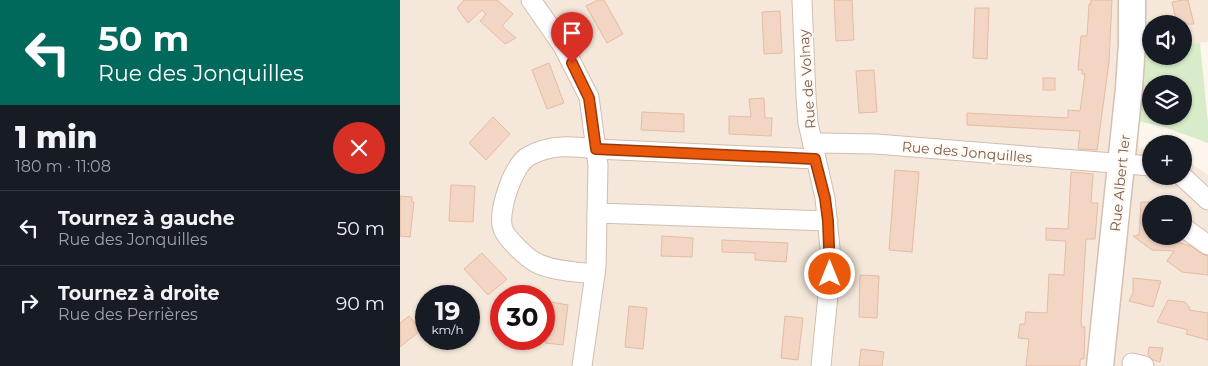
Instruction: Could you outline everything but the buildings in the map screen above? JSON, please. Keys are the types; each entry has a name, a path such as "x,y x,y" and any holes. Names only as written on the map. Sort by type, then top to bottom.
{"main road":[{"name":"Rue Albert 1er","path":"1100,366 1122,164 1131,61 1132,0"}],"street":[{"path":"531,0 563,46 589,98 598,165 597,213 595,274 582,366"},
{"name":"Rue de Volnay","path":"802,0 808,123 825,198 828,221 830,274 821,366"},
{"name":"Rue des Jonquilles","path":"595,274 560,270 536,263 520,251 503,229 503,204 517,168 526,157 543,149 566,145 596,149 814,152 820,143 876,144 1142,165"},
{"path":"1192,185 1208,200"},
{"path":"597,213 828,221"},
{"path":"1192,234 1208,245"}],"shaded area":[{"path":"400,0 1208,0 1208,42 1192,43 1192,15 1142,15 1142,65 1144,65 1137,121 1139,148 1142,149 1142,185 1192,185 1192,164 1208,175 1208,366 400,366"}],"green space":[{"path":"1200,43 1208,123 1208,143 1192,137 1192,135 1186,135 1155,125 1192,125 1192,75 1143,75 1144,65 1192,65 1192,44"},
{"path":"1142,84 1142,122 1137,121"}],"route":[{"path":"572,63 589,98 596,149 815,159 825,198 828,221 830,274"}]}
